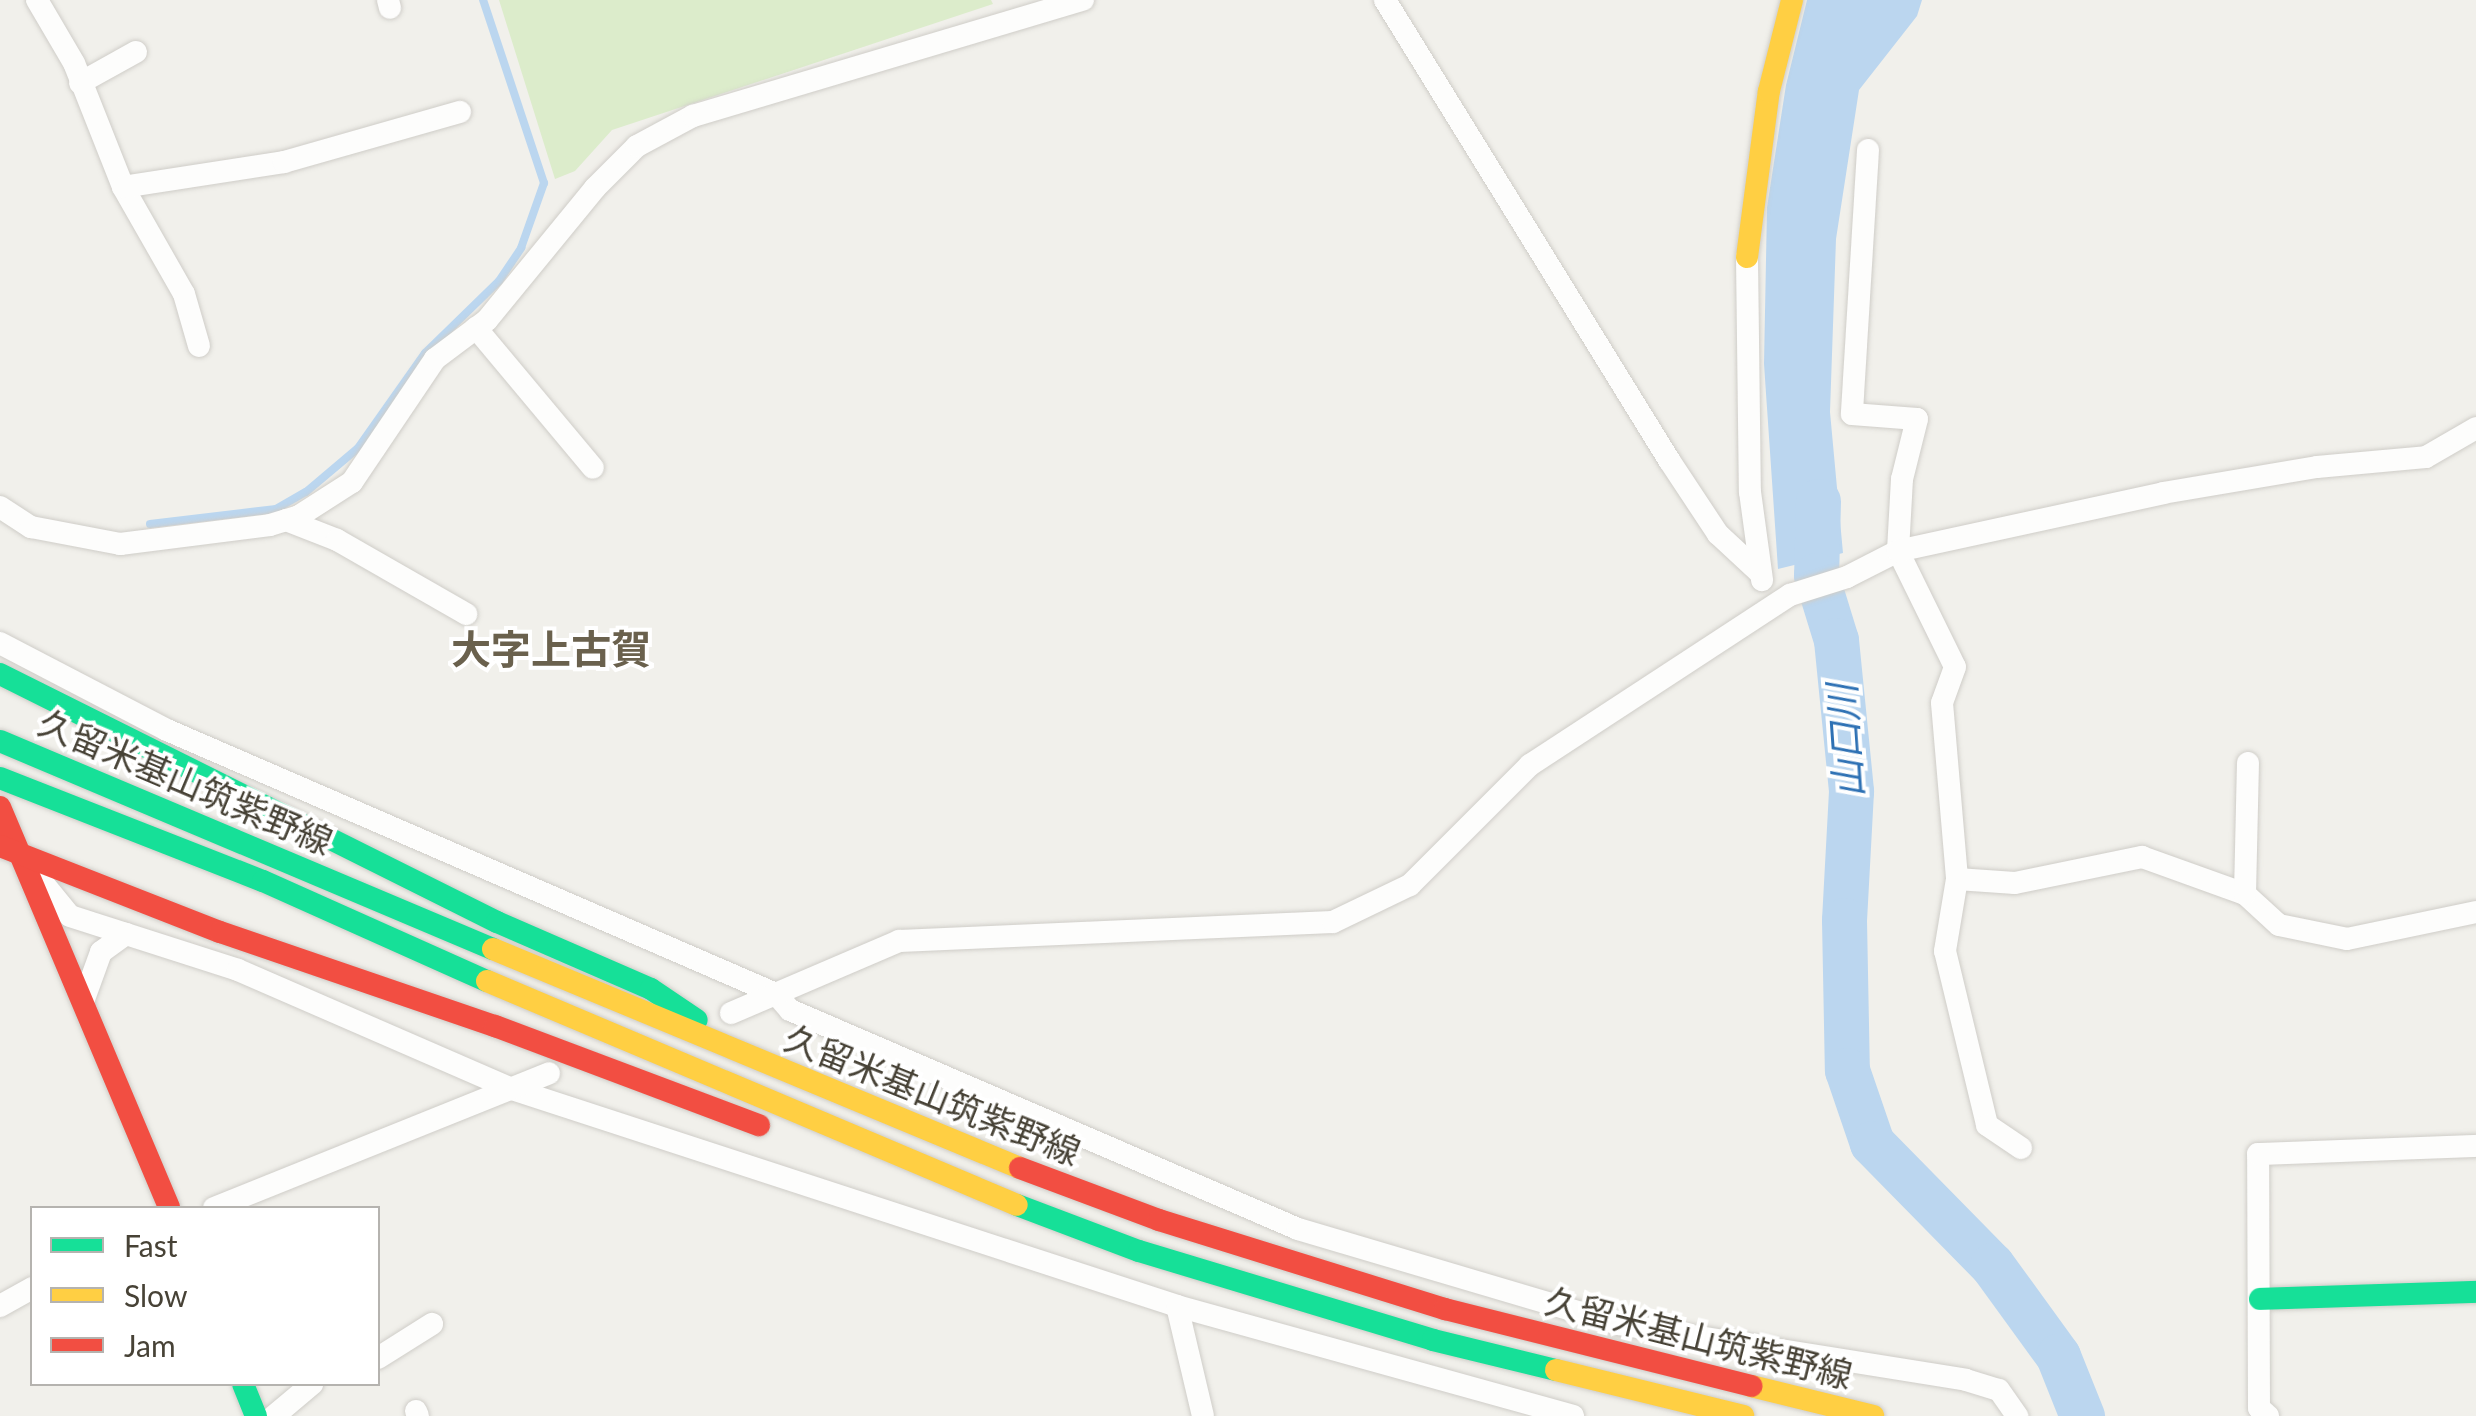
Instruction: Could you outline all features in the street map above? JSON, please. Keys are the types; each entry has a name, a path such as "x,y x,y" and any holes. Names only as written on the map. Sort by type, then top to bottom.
{"main road":[{"path":"1747,258 1769,91 1792,0"},
{"path":"0,674 497,922 651,989 766,1065"},
{"name":"久留米基山筑紫野線","path":"0,741 954,1144 1159,1220 1445,1309 1873,1416"},
{"name":"久留米基山筑紫野線","path":"0,778 263,881 576,1021 955,1181 1139,1252 1432,1340 1743,1416"},
{"path":"0,807 7,852 84,999 168,1206"},
{"path":"7,852 781,1134"},
{"path":"853,1160 955,1181"},
{"path":"2260,1299 2476,1292"},
{"path":"244,1386 256,1416"}],"street":[{"path":"37,0 74,63 123,187 184,294 199,346"},
{"path":"0,506 31,526 120,544 286,520 352,482 436,359 476,328 595,188 637,146 693,116 1083,0"},
{"path":"1384,0 1669,460 1718,534 1760,572"},
{"path":"80,83 136,52"},
{"path":"123,187 284,162 460,112"},
{"path":"1868,150 1852,414 1916,420 1902,479 1898,551 1955,667 1942,703 1956,879 1944,951 1987,1126 2021,1148"},
{"path":"1747,258 1750,492 1767,608"},
{"path":"476,328 593,468"},
{"path":"731,1013 899,940 1333,922 1410,885 1530,766 1790,595 1847,577 1898,551 2164,494 2317,467 2426,457 2476,428"},
{"path":"286,520 337,540 466,614"},
{"path":"0,644 167,730 776,994 790,1010 1296,1236 1618,1324 1966,1380 1999,1390 2017,1416"},
{"path":"2245,894 2248,762"},
{"path":"7,852 70,916 238,970 510,1088 1177,1306 1267,1322 1573,1416"},
{"path":"1956,879 2015,883 2142,857 2245,894 2279,926 2347,939 2476,912"},
{"path":"84,999 101,952 126,934"},
{"path":"219,1206 550,1073"},
{"path":"2268,1416 2259,1408 2258,1154 2476,1146"},
{"path":"0,1306 30,1289"},
{"path":"1177,1306 1203,1416"},
{"path":"380,1357 432,1324"},
{"path":"274,1416 310,1386"}],"green space":[{"path":"499,0 991,0 993,4 612,130 575,171 555,179"}],"water":[{"path":"1807,0 1922,0 1917,16 1859,90 1836,239 1830,412 1843,553 1778,569 1764,364 1767,207 1786,85"}],"waterway":[{"path":"150,524 276,509 306,492 358,448 425,353 499,281 521,248 544,183 483,0"},
{"name":"山口川","path":"1818,501 1816,575 1836,640 1851,791 1844,920 1847,1070 1872,1143 1992,1265 2058,1356 2082,1416"}],"traffic: fast":[{"path":"0,674 497,922 651,989 697,1020"},
{"path":"0,741 493,949"},
{"path":"0,778 263,881 487,981"},
{"path":"1017,1205 1139,1251 1433,1340 1556,1370"},
{"path":"2260,1299 2476,1292"},
{"path":"244,1386 256,1416"}],"traffic: slow":[{"path":"1747,257 1769,91 1792,0"},
{"path":"493,949 1020,1168"},
{"path":"487,981 1017,1205"},
{"path":"1556,1370 1743,1416"},
{"path":"1751,1386 1873,1416"}],"traffic: jam":[{"path":"0,807 168,1206"},
{"path":"0,846 220,932 495,1026 759,1125"},
{"path":"1020,1168 1159,1220 1445,1309 1751,1386"}],"district":[{"name":"大字上古賀","path":"551,649"}]}
